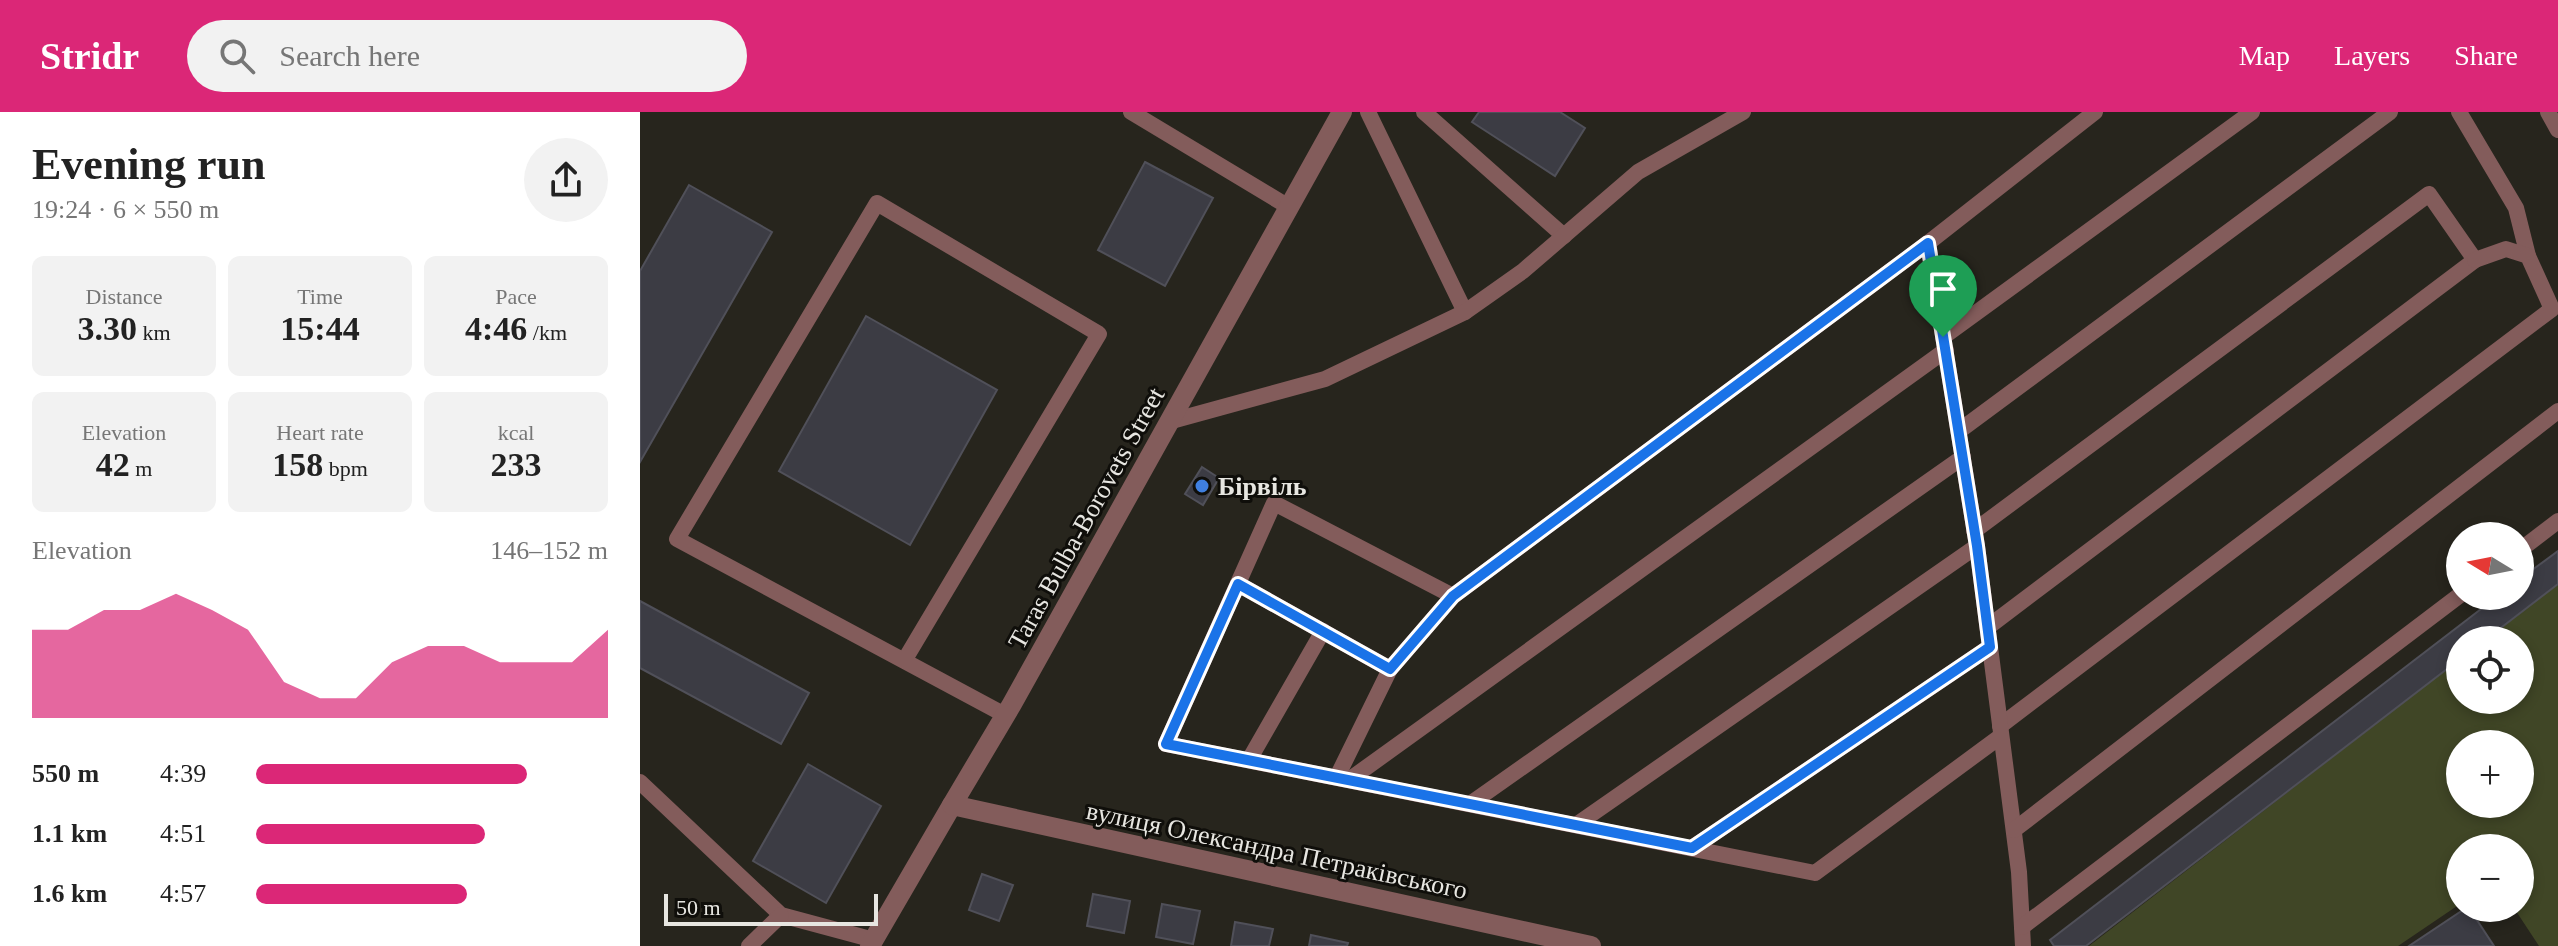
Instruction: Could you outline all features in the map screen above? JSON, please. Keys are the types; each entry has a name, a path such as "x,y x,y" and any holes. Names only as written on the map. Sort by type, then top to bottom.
{"street":[{"name":"Taras Bulba-Borovets Street","path":"872,943 1005,715 1342,112"},
{"name":"вулиця Олександра Петраківського","path":"952,805 1591,946"}],"lane":[{"path":"1131,112 1289,207"},
{"path":"1368,112 1465,312"},
{"path":"1424,112 1564,236"},
{"path":"1168,422 1325,379 1465,312 1523,271 1638,172 1743,112"},
{"path":"1343,779 1390,669 1453,596 1928,243 2095,112"},
{"path":"1343,779 1945,344 2252,112"},
{"path":"1959,431 2390,112"},
{"path":"1453,596 1274,503 1166,744 1815,873 2555,314 2528,256 2516,208 2459,112"},
{"path":"2548,112 2558,130"},
{"path":"1576,825 1976,538 2429,194 2475,260"},
{"path":"904,661 1099,334 877,203 677,539 904,661 1005,715"},
{"path":"1928,243 1976,538 2019,872 2023,946"},
{"path":"1988,627 2475,260 2506,249 2528,256"},
{"path":"2014,830 2558,411"},
{"path":"1470,804 1963,457"},
{"path":"2534,539 2558,521"},
{"path":"1238,584 1390,669"},
{"path":"2022,927 2446,606"},
{"path":"1249,760 1323,631"},
{"path":"1692,848 1990,647"},
{"path":"640,782 781,915 872,943"},
{"path":"749,946 781,915"}],"green space":[{"path":"2558,584 2558,946 2539,946 2523,922 2534,922 2534,834 2446,834 2446,913 2398,946 2089,946 2446,670 2446,714 2534,714 2534,626 2503,626 2524,610 2534,610 2534,602"}],"building":[{"path":"1479,112 1560,112 1585,128 1555,176 1472,122"},
{"path":"1145,162 1213,198 1165,286 1098,250"},
{"path":"689,185 772,232 640,462 640,271"},
{"path":"866,316 997,390 910,545 779,471"},
{"name":"Бірвіль","path":"1202,467 1219,478 1203,505 1185,494"},
{"path":"2558,551 2558,584 2534,602 2534,569"},
{"path":"640,601 809,693 781,744 640,668"},
{"path":"2480,610 2524,610 2503,626 2459,626"},
{"path":"2446,636 2446,670 2086,946 2054,946 2050,940"},
{"path":"808,764 881,806 826,903 753,861"},
{"path":"982,874 1013,885 999,921 969,910"},
{"path":"1093,894 1130,901 1124,933 1087,926"},
{"path":"1162,904 1200,911 1193,944 1156,937"},
{"path":"2446,921 2478,922 2494,946 2409,946"},
{"path":"1235,922 1273,929 1269,946 1231,946"},
{"path":"1311,935 1348,943 1347,946 1309,946"}],"place":[{"name":"Бірвіль","path":"1202,486"}],"route":[{"path":"1928,243 1943,337 1990,647 1692,848 1166,744 1238,584 1390,669 1453,596 1928,243"}]}
